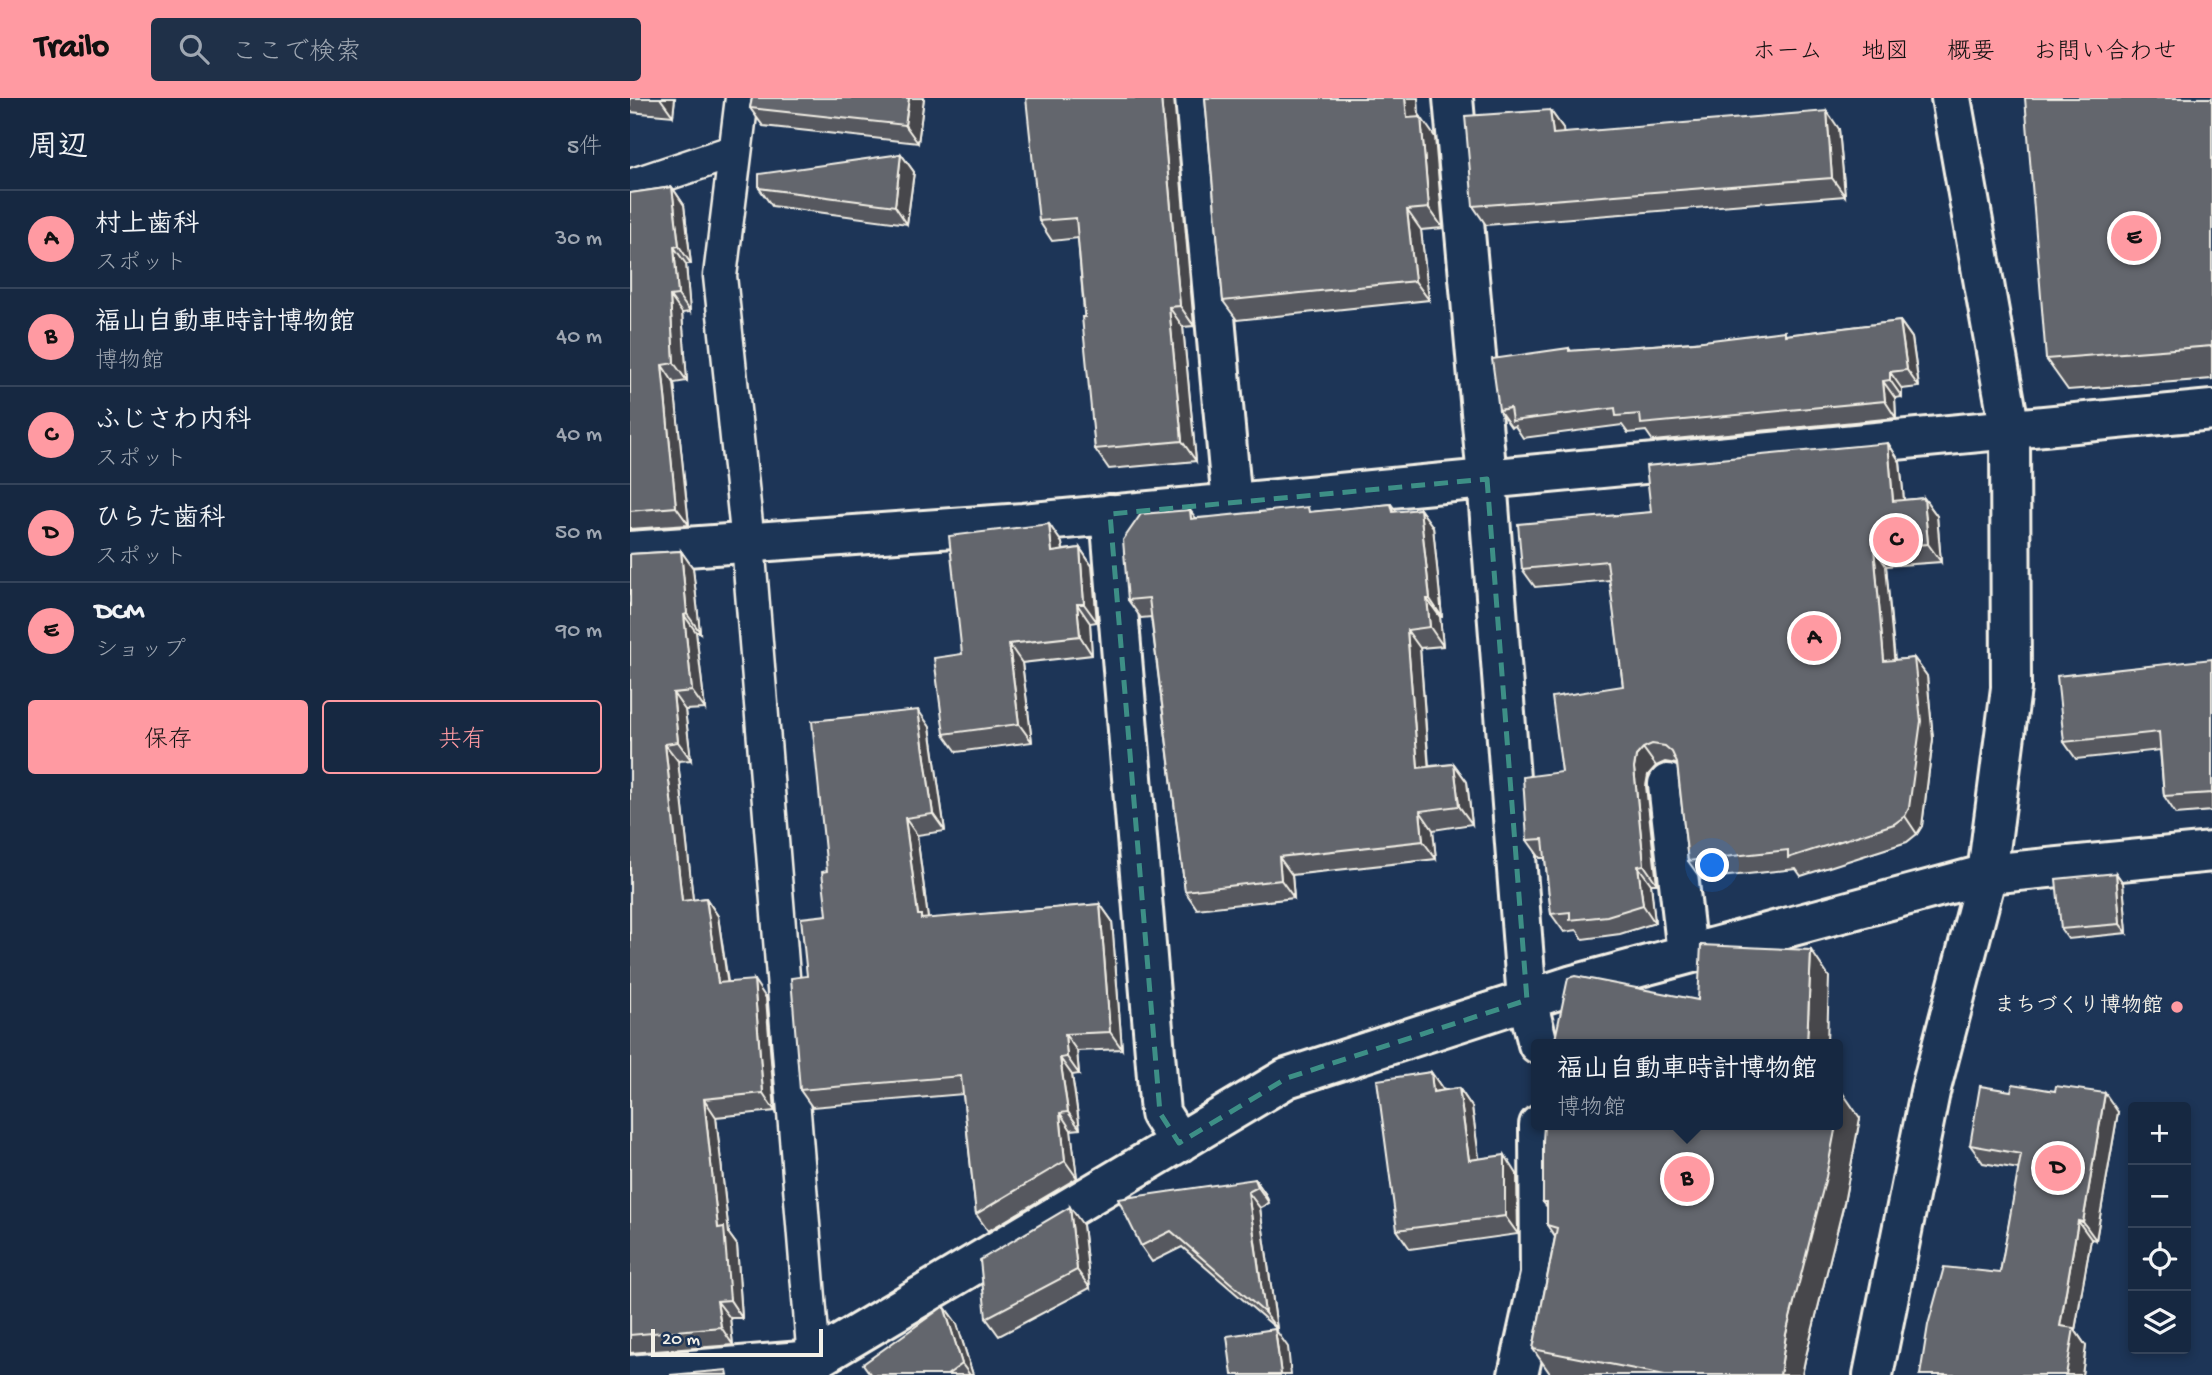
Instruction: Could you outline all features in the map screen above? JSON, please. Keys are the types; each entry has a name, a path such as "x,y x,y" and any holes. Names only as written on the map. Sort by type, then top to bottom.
{"street":[{"path":"1195,98 1232,504"},
{"path":"1453,98 1487,479 1527,1000 1537,1039"},
{"path":"1873,1375 1930,1092 1987,874 2011,688 2010,430 1951,98"},
{"path":"630,551 1232,504 2212,410"},
{"path":"1110,514 1160,1113 1179,1143"},
{"path":"1668,784 1687,954"},
{"path":"630,1375 811,1368 1287,1077 1573,985 1987,874 2212,852"},
{"path":"1518,1375 1540,1275 1539,1130"}],"lane":[{"path":"742,98 720,276 748,543 811,1368"},
{"path":"630,186 735,151"}],"highlighted area":[{"path":"1487,479 1527,1000 1287,1078 1179,1143 1160,1113 1110,514"}],"building":[{"path":"752,98 909,98 905,125 750,108"},
{"path":"1026,98 1161,98 1180,306 1169,307 1182,441 1095,449 1082,317 1085,317 1076,218 1039,221"},
{"path":"1205,98 1405,98 1407,118 1421,117 1429,208 1407,210 1415,281 1223,301"},
{"path":"2025,98 2212,98 2212,346 2046,359"},
{"path":"1550,110 1553,134 1827,111 1832,178 1473,206 1465,116"},
{"path":"901,154 895,206 759,188 759,174"},
{"path":"672,187 679,246 674,247 678,295 670,296 674,363 662,365 676,507 630,511 630,193"},
{"path":"1900,321 1907,370 1890,372 1890,380 1883,381 1885,401 1641,424 1640,414 1616,416 1615,408 1512,421 1510,408 1499,410 1492,359 1569,348 1569,351 1695,342 1785,331 1785,335"},
{"path":"1888,443 1893,501 1924,498 1928,544 1874,548 1884,661 1914,658 1921,721 1909,808 1905,816 1894,824 1788,858 1788,850 1688,861 1677,763 1672,752 1665,746 1652,744 1643,748 1636,756 1634,768 1644,865 1638,866 1643,905 1607,916 1570,920 1570,912 1551,914 1543,839 1527,840 1523,777 1562,772 1552,697 1623,686 1607,561 1522,569 1518,524 1651,512 1646,466"},
{"path":"1391,504 1393,512 1420,509 1430,599 1427,599 1430,627 1407,630 1418,768 1454,764 1459,806 1420,811 1423,841 1279,857 1281,880 1185,891 1149,598 1128,600 1123,540 1141,514 1190,510 1191,519 1308,507 1309,512"},
{"path":"1049,524 1052,552 1080,548 1084,604 1077,604 1080,636 1009,644 1019,724 944,734 934,658 962,654 949,536"},
{"path":"681,551 692,691 673,693 678,742 665,744 682,901 706,898 718,983 754,980 763,1093 704,1099 718,1228 724,1227 730,1300 717,1301 721,1327 630,1335 630,554"},
{"path":"2212,659 2212,793 2164,796 2159,732 2064,742 2057,676"},
{"path":"918,710 933,814 905,818 918,915 921,915 921,919 1100,904 1110,1032 1065,1034 1067,1057 1060,1058 1068,1112 1060,1113 1065,1161 976,1214 961,1076 800,1090 791,978 807,976 801,918 827,915 822,872 827,871 812,721"},
{"path":"2116,873 2120,924 2061,929 2056,879"},
{"path":"1701,945 1811,950 1807,1039 1555,1039 1568,978 1575,976 1698,1000"},
{"path":"1431,1072 1433,1092 1459,1088 1469,1160 1505,1155 1505,1216 1397,1230 1377,1080"},
{"path":"2013,1084 2055,1091 2056,1086 2105,1093 2083,1222 2078,1221 2060,1326 2074,1328 2066,1375 1920,1375 1928,1325 1944,1267 2000,1273 2021,1154 1970,1145 1980,1086 2011,1091"},
{"path":"1544,1130 1835,1130 1826,1177 1786,1334 1780,1375 1665,1375 1533,1349 1557,1228 1547,1225 1547,1202 1543,1202"},
{"path":"1255,1179 1258,1187 1248,1192 1265,1313 1171,1231 1141,1246 1118,1199"},
{"path":"1070,1207 1077,1270 986,1318 980,1260"},
{"path":"944,1306 962,1364 947,1375 871,1375 863,1364"},
{"path":"1275,1329 1281,1375 1232,1375 1227,1336"},
{"path":"727,1370 728,1375 670,1375"}],"place":[{"name":"DCM","path":"2134,238"},
{"name":"ふじさわ内科","path":"1896,540"},
{"name":"村上歯科","path":"1814,638"},
{"name":"まちづくり博物館","path":"2177,1007"},
{"name":"ひらた歯科","path":"2058,1168"},
{"name":"福山自動車時計博物館","path":"1687,1179"}]}
